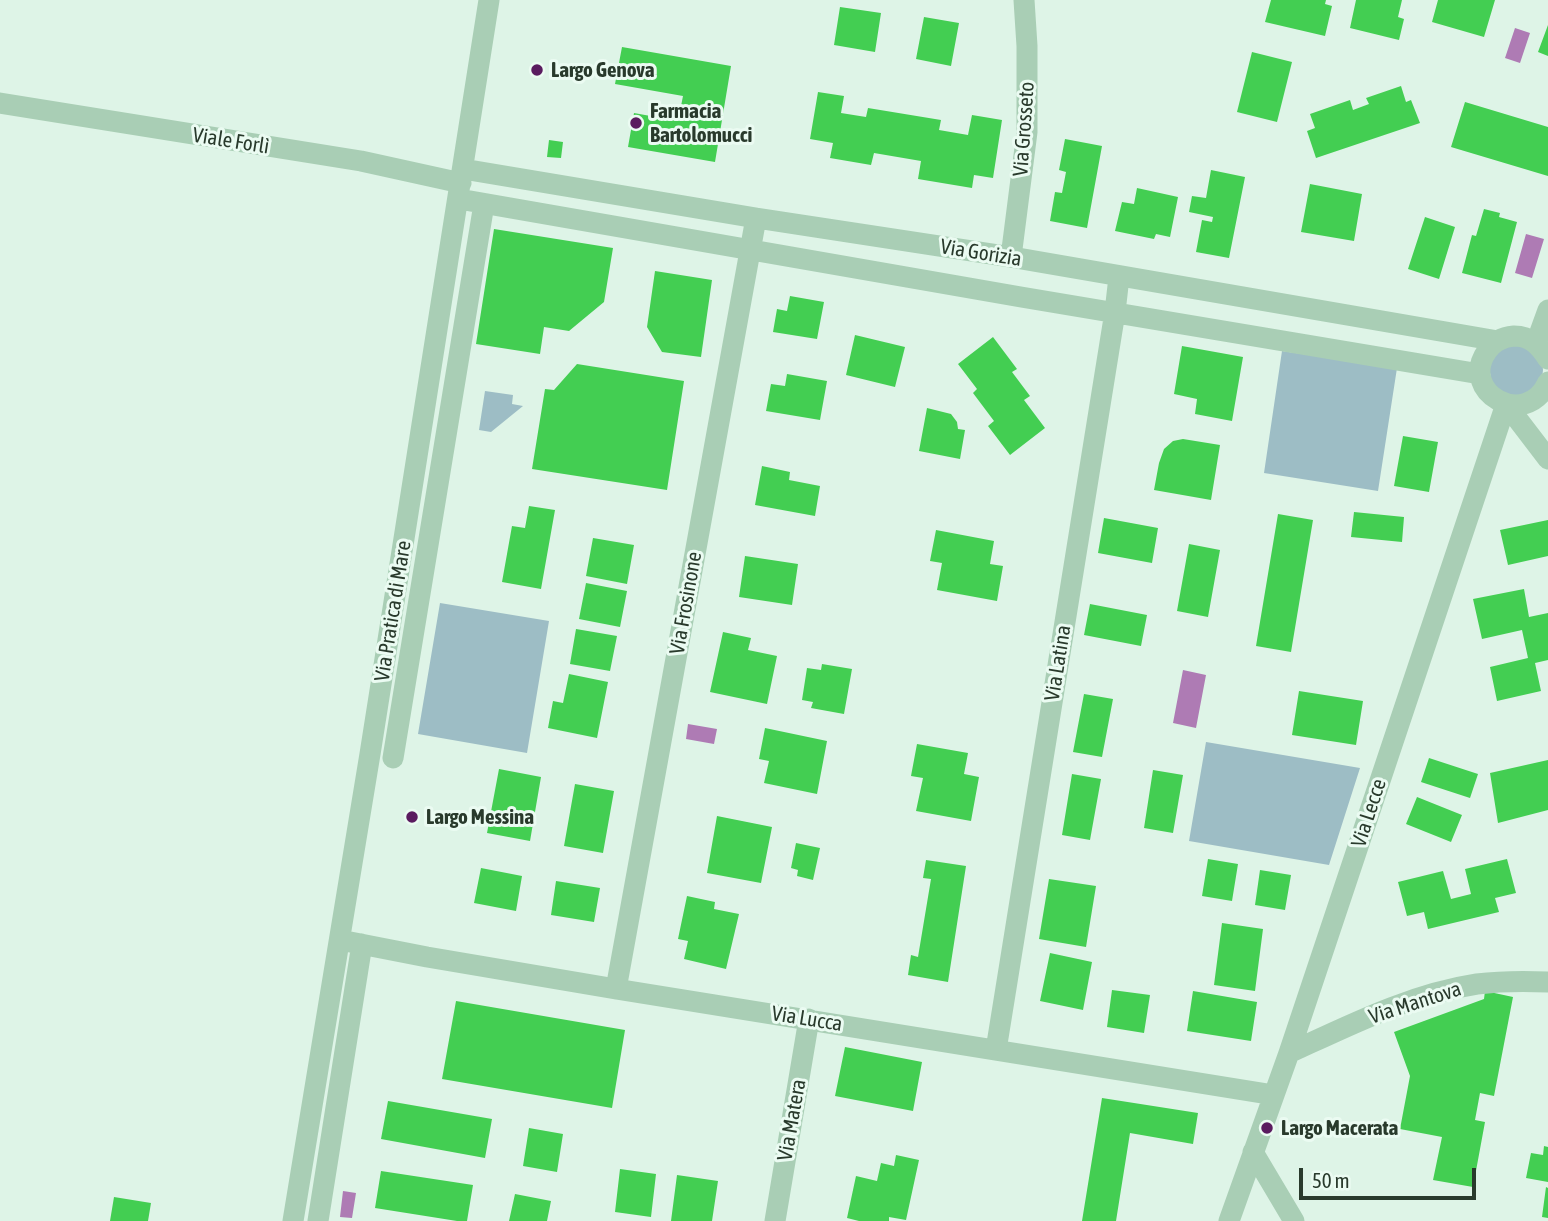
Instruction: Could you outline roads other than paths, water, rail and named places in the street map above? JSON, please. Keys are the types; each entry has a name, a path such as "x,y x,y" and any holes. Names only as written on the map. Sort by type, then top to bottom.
{"street":[{"name":"Via Pratica di Mare","path":"293,1221 489,0"},
{"name":"Via Grosseto","path":"1011,257 1028,119 1024,0"},
{"name":"Viale Forlì","path":"0,103 361,162 461,183"},
{"name":"Via Gorizia","path":"461,183 484,204 1480,374"},
{"name":"Via Gorizia","path":"461,183 755,218 1011,257 1498,341 1517,336 1527,338 1542,351"},
{"path":"393,758 484,204"},
{"name":"Via Frosinone","path":"617,989 755,218"},
{"name":"Via Latina","path":"996,1050 1119,277"},
{"path":"1542,351 1548,310"},
{"path":"1498,341 1484,355 1480,374 1488,392 1496,400 1506,404 1528,403 1547,388"},
{"path":"1506,404 1548,459"},
{"name":"Via Lecce","path":"1229,1221 1289,1053 1506,404"},
{"name":"Via Lucca","path":"340,940 617,989 1274,1095"},
{"path":"318,1221 362,944"},
{"name":"Via Mantova","path":"1289,1053 1384,1010 1431,994 1478,984 1548,982"},
{"name":"Via Matera","path":"775,1221 809,1019"},
{"path":"1253,1152 1294,1221"}],"place":[{"name":"Largo Genova","path":"537,70"},
{"name":"Farmacia Bartolomucci","path":"636,123"},
{"name":"Largo Messina","path":"412,817"},
{"name":"Largo Macerata","path":"1267,1128"}]}
